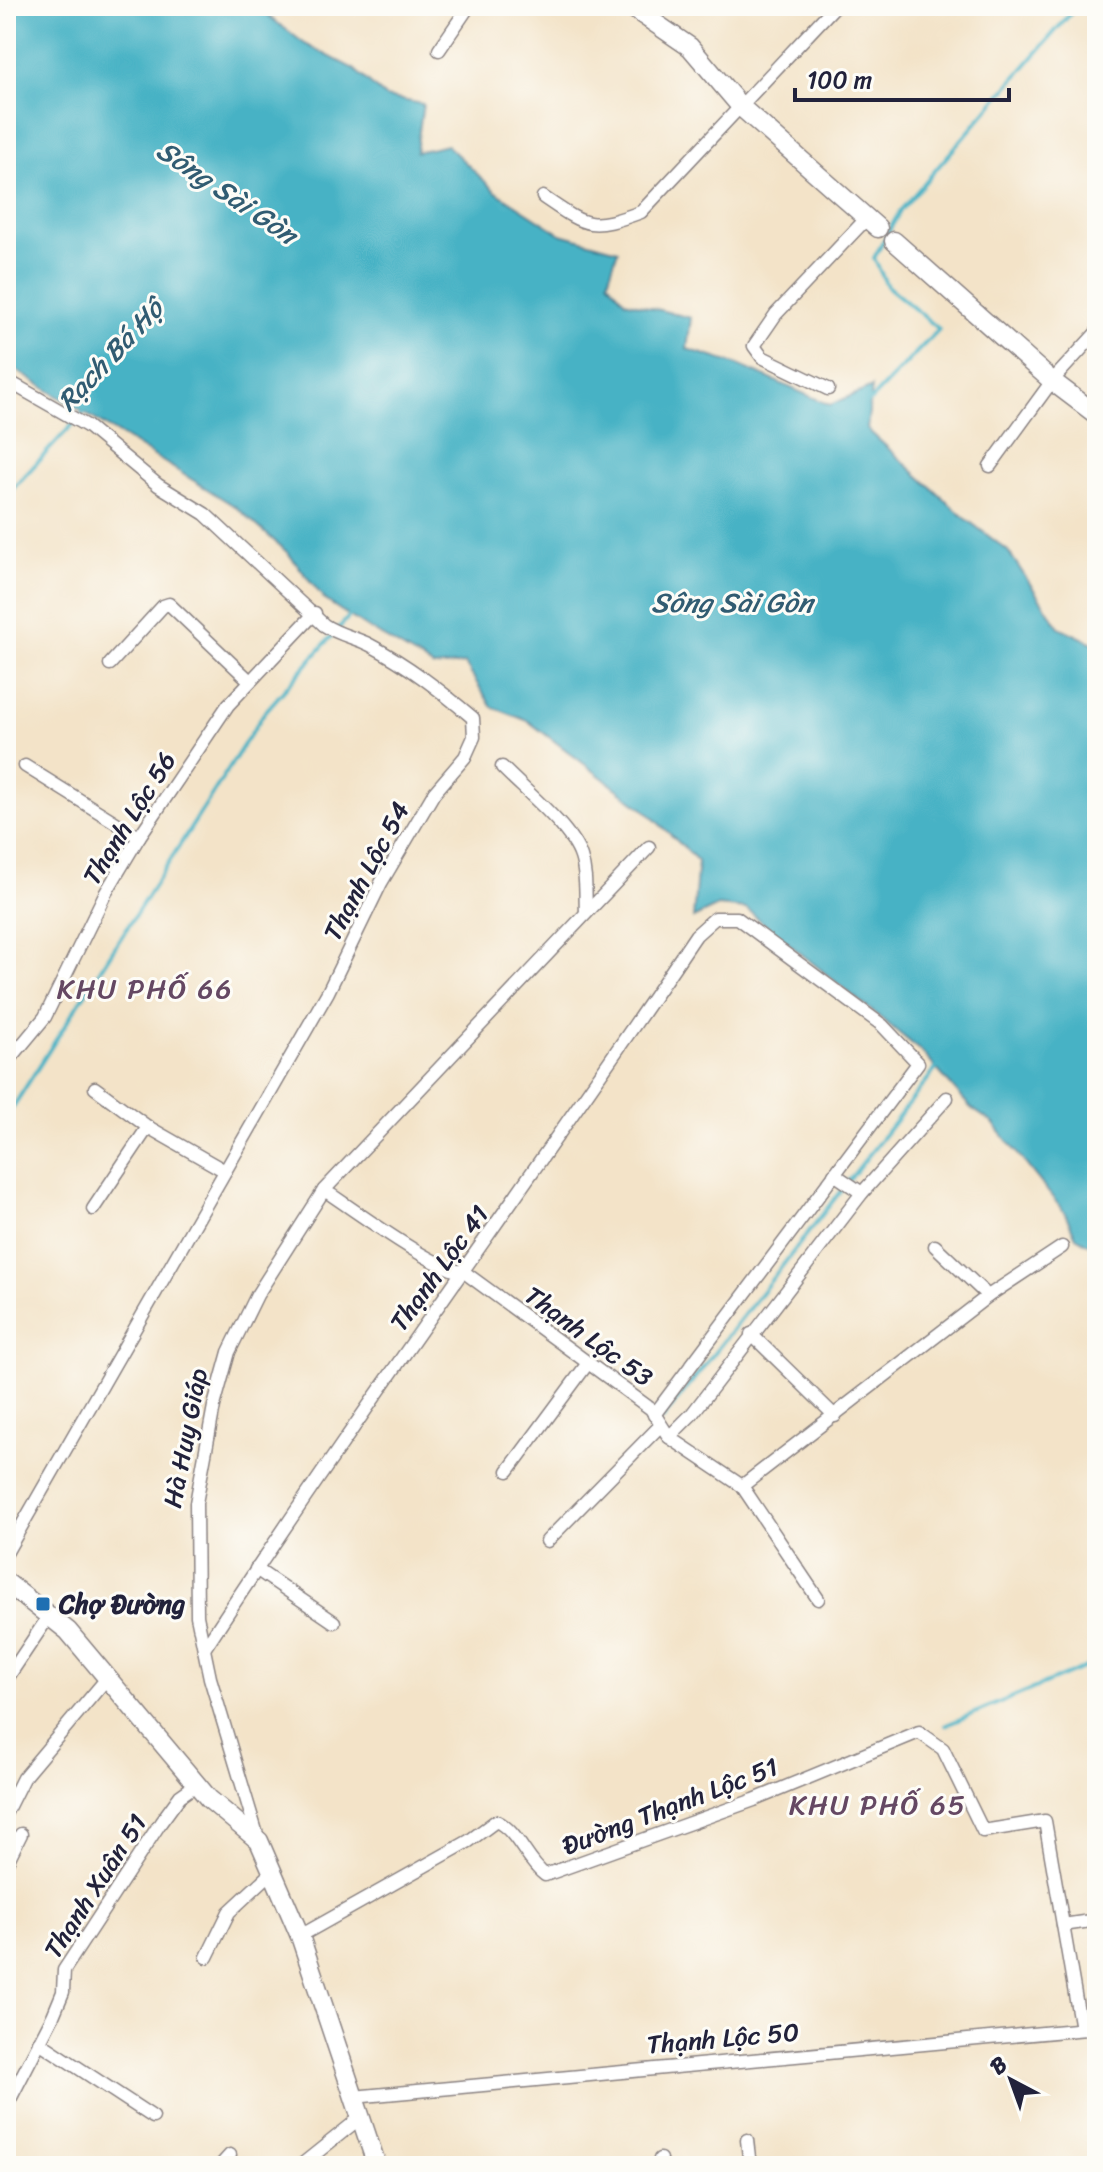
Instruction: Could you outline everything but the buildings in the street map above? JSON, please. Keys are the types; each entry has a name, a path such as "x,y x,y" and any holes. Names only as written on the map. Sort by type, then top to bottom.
{"street":[{"path":"439,50 469,6"},
{"path":"630,6 690,47 741,107 1052,381 1097,415"},
{"path":"543,197 582,224 606,225 641,212 835,6"},
{"path":"828,389 762,357 754,346 776,314 873,223"},
{"path":"990,466 1052,381 1097,332"},
{"name":"Thạnh Lộc 54","path":"6,380 85,425 158,485 205,514 327,627 341,636 366,643 429,680 473,718 474,737 465,757 434,793 381,883 328,992 6,1553"},
{"path":"110,664 163,606 169,604 250,681"},
{"name":"Thạnh Lộc 56","path":"6,1064 45,1017 105,894 139,837 228,705 315,613"},
{"path":"25,766 139,837"},
{"path":"502,767 569,837 580,854 585,873 586,913"},
{"name":"Hà Huy Giáp","path":"377,2166 300,1936 259,1841 204,1649 197,1616 194,1537 201,1467 229,1352 257,1295 324,1190 649,847"},
{"name":"Thạnh Lộc 41","path":"204,1649 319,1472 696,935 715,918 737,918 882,1025 918,1063 836,1174"},
{"path":"95,1088 148,1127 225,1171"},
{"path":"669,1437 692,1414 861,1192 947,1098"},
{"path":"93,1209 148,1127"},
{"path":"547,1541 657,1420 836,1174 861,1192"},
{"name":"Thạnh Lộc 53","path":"324,1190 434,1260 459,1272 588,1363 657,1420 669,1437 742,1486 818,1599"},
{"path":"935,1246 988,1296"},
{"path":"742,1486 988,1296 1062,1247"},
{"path":"751,1334 835,1416"},
{"path":"508,1471 588,1363"},
{"path":"256,1569 334,1622"},
{"path":"6,1582 49,1616 108,1677 197,1784 259,1841"},
{"path":"6,1680 49,1616"},
{"path":"6,1812 23,1778 108,1677"},
{"name":"Đường Thạnh Lộc 51","path":"300,1936 469,1841 496,1821 506,1825 531,1865 545,1875 754,1800 919,1732 943,1749 983,1831 1045,1821 1063,1925"},
{"name":"Thạnh Xuân 51","path":"6,2107 63,1992 64,1970 161,1822 180,1796 197,1784"},
{"path":"6,1864 21,1834"},
{"path":"207,1957 229,1912 272,1872"},
{"path":"1081,2029 1063,1925 1097,1920"},
{"name":"Thạnh Lộc 50","path":"353,2097 1097,2028"},
{"path":"39,2042 153,2117"},
{"path":"300,2166 360,2118"},
{"path":"747,2140 750,2166"},
{"path":"220,2166 230,2155"}],"water":[{"name":"Sông Sài Gòn","path":"6,6 249,6 266,14 305,44 354,69 385,97 423,104 416,152 447,145 496,192 561,234 618,250 608,281 625,301 691,318 687,349 738,365 830,405 872,387 867,429 965,518 1008,551 1059,627 1097,645 1097,1249 1076,1237 1065,1213 993,1123 971,1108 920,1050 746,909 718,906 693,918 698,861 646,811 528,721 492,707 465,664 434,667 363,625 325,600 288,553 236,507 6,364"}],"waterway":[{"path":"868,403 939,329 887,286 874,258 900,211 1077,6"},
{"name":"Rạch Bá Hộ","path":"6,496 86,410"},
{"path":"6,1118 264,713 352,613"},
{"path":"662,1420 939,1065"},
{"path":"946,1725 1097,1662"}],"place":[{"name":"Chợ Đường","path":"43,1604"}],"district":[{"name":"KHU PHỐ 66","path":"145,988"},
{"name":"KHU PHỐ 65","path":"878,1804"}]}
